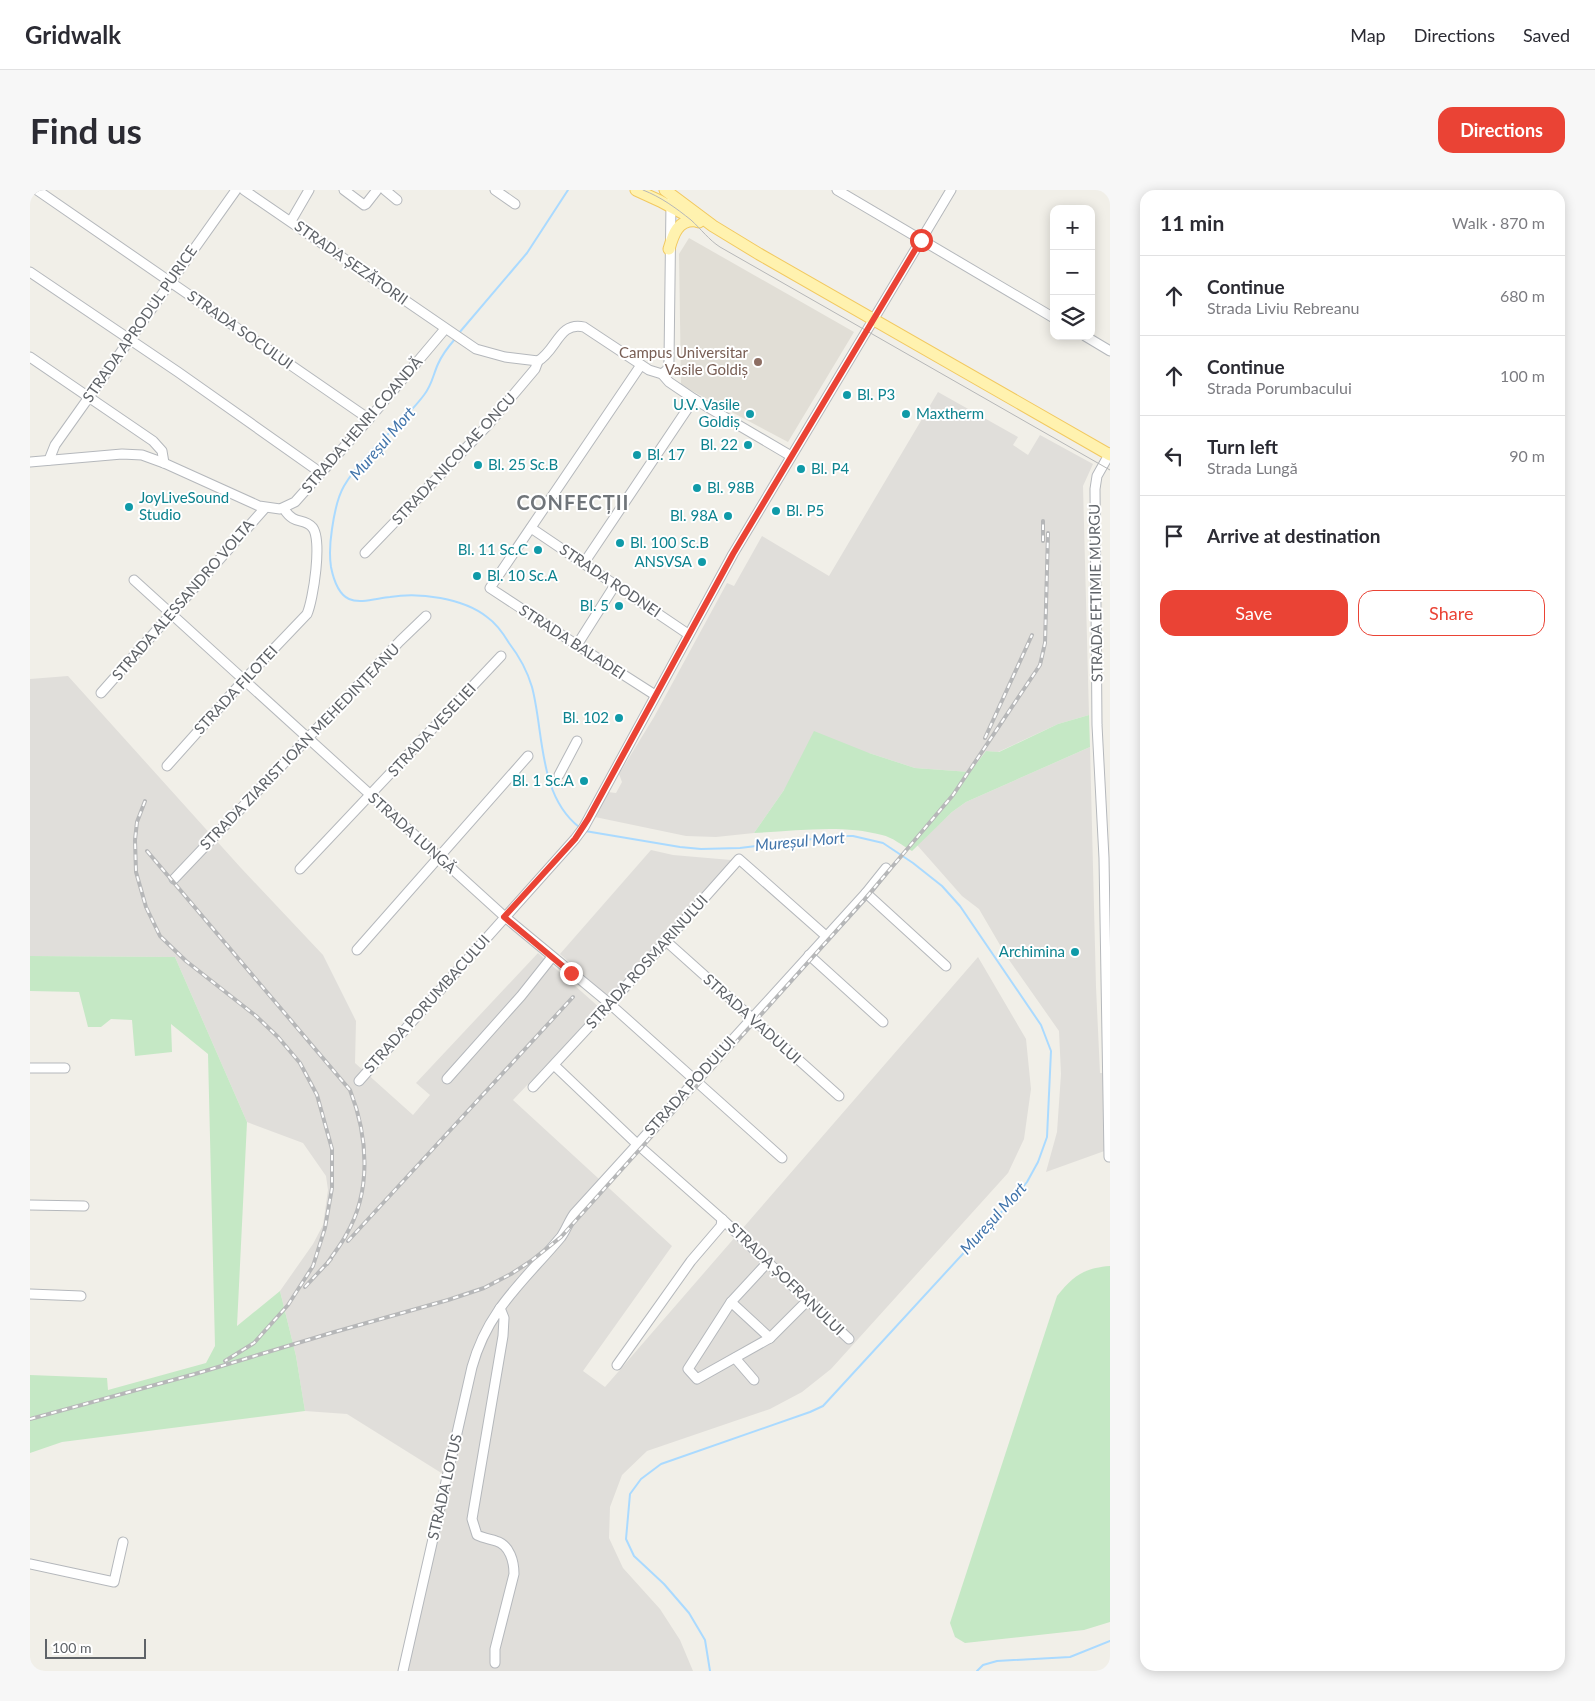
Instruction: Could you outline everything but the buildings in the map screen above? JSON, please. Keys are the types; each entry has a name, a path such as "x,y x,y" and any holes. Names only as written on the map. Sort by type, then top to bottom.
{"main road":[{"path":"636,190 696,221 713,226"},
{"path":"669,191 713,226 1110,454"},
{"path":"669,249 678,227 688,221 696,221"}],"street":[{"name":"STRADA SOCULUI","path":"37,190 369,419"},
{"name":"STRADA APRODUL PURICE","path":"48,460 55,445 236,190"},
{"name":"STRADA ȘEZĂTORII","path":"244,190 476,350 488,354 538,360"},
{"path":"290,221 309,190"},
{"path":"344,190 364,205 377,190"},
{"path":"385,190 397,200"},
{"path":"495,190 515,204"},
{"path":"837,190 1050,316"},
{"name":"STRADA PORUMBACULUI","path":"359,1080 584,827 688,634 791,456 951,190"},
{"path":"662,374 668,369 670,361 669,191"},
{"path":"30,272 321,472"},
{"name":"STRADA NICOLAE ONCU","path":"366,553 487,426 535,369 538,360 548,353 565,330 570,327 578,326 592,332 654,373 662,374 672,384 694,399 791,456"},
{"name":"STRADA HENRI COANDĂ","path":"284,509 295,502 369,419 445,329"},
{"path":"1092,340 1110,351"},
{"path":"30,357 153,442 162,451 164,463"},
{"path":"531,528 641,365"},
{"path":"584,563 694,399"},
{"path":"30,462 132,454 150,457 269,508 284,509"},
{"name":"STRADA EFTIMIE MURGU","path":"1109,1157 1104,858 1097,725 1095,489 1097,476 1110,454"},
{"name":"STRADA ALESSANDRO VOLTA","path":"101,693 269,508"},
{"name":"STRADA FILOTEI","path":"167,766 244,680 307,614 315,582 317,546 315,532 310,525 291,518 284,509"},
{"name":"STRADA RODNEI","path":"531,528 688,634"},
{"name":"STRADA BALADEI","path":"531,528 490,588 655,695"},
{"name":"STRADA LUNGĂ","path":"134,580 504,917 610,1004 782,1158"},
{"path":"577,646 614,585"},
{"name":"STRADA ZIARIST IOAN MEHEDINȚEANU","path":"174,879 426,616"},
{"name":"STRADA VESELIEI","path":"300,869 501,656"},
{"path":"559,775 577,741"},
{"path":"357,950 528,756"},
{"name":"STRADA ROSMARINULUI","path":"533,1087 739,859 826,936"},
{"name":"STRADA PODULUI","path":"500,1308 562,1234 574,1214 866,893 886,868"},
{"path":"866,893 946,966"},
{"name":"STRADA VADULUI","path":"666,941 839,1096"},
{"path":"809,955 883,1022"},
{"path":"447,1079 521,996 552,957"},
{"path":"554,1065 637,1144 722,1219 721,1226 691,1261 617,1365"},
{"path":"30,1068 65,1068"},
{"path":"30,1205 84,1206"},
{"name":"STRADA ȘOFRANULUI","path":"722,1219 849,1340"},
{"path":"768,1262 731,1302 688,1369 697,1379 770,1338 808,1300"},
{"path":"30,1294 81,1296"},
{"path":"731,1302 770,1338"},
{"path":"495,1663 495,1649 514,1574 514,1565 504,1545 499,1541 477,1535 472,1519 503,1336 504,1324 500,1308"},
{"name":"STRADA LOTUS","path":"403,1671 472,1367 483,1334 500,1308"},
{"path":"735,1358 754,1380"},
{"path":"30,1564 114,1582 123,1542"}],"shaded area":[{"name":"Campus Universitar Vasile Goldiș","path":"689,238 854,332 788,442 681,385 679,254"},
{"path":"938,392 1018,437 1013,445 1028,455 1040,435 1093,464 1083,486 1089,715 1058,724 998,752 986,751 970,772 915,768 869,753 784,790 754,833 716,837 686,836 595,817 608,792 616,793 622,782 619,774 654,717 727,583 734,586 762,536 829,576"},
{"path":"68,676 241,868 323,955 356,1021 355,1063 413,1115 430,1095 416,1083 538,953 600,1008 513,1100 672,1246 583,1371 605,1387 978,957 1026,1039 1031,1089 1024,1139 1008,1173 831,1369 802,1392 770,1409 647,1451 622,1475 610,1507 609,1538 623,1568 660,1609 680,1640 693,1671 401,1671 443,1474 347,1414 305,1411 296,1356 280,1291 313,1244 323,1225 328,1190 326,1176 303,1143 247,1122 175,957 30,956 30,679"},
{"path":"1090,747 1100,1073 1110,1073 1110,1149 1046,1172 1057,1132 1061,1074 1059,1031 1007,957 979,909 962,896 917,845 952,812 966,802"},
{"path":"651,850 673,855 731,860 609,997 560,954"}],"green space":[{"path":"1089,715 1090,747 966,802 952,812 912,851 886,836 851,830 818,829 754,833 784,790 814,731 869,753 915,768 970,772 986,751 999,752 1058,724"},
{"path":"30,956 175,957 247,1122 237,1326 280,1291 296,1356 305,1411 62,1442 30,1453 30,1375 107,1378 108,1390 206,1363 215,1346 208,1054 171,1024 172,1052 135,1056 132,1020 111,1019 101,1027 88,1027 79,992 30,991"},
{"path":"1110,1266 1110,1622 1084,1630 965,1643 955,1637 950,1623 1057,1296 1068,1283 1080,1274"}],"waterway":[{"name":"Mureșul Mort","path":"459,333 527,253 568,190"},
{"name":"Mureșul Mort","path":"455,339 441,357 431,384 415,407 372,450 352,473 344,486 336,507 331,534 330,562 332,571 339,589 349,599 364,601 414,595 440,598 477,610 497,626 519,658 530,681 549,781 556,798 566,814 579,827"},
{"name":"Mureșul Mort","path":"585,831 701,849 740,848 837,836 853,836 883,843 913,863 942,886 960,906 1041,1025 1051,1051 1047,1137 1038,1162 1027,1182 823,1406 661,1464 641,1479 630,1494 626,1539 634,1556 664,1584 689,1613 705,1640 710,1671"},
{"path":"977,1671 983,1665 997,1661 1070,1657 1110,1641"}],"tram line":[{"path":"643,190 662,199 680,211 720,247 1110,470"}],"railway":[{"path":"1043,521 1043,541"},
{"path":"30,1419 195,1374 484,1288 531,1261 561,1237 864,900 953,795 1040,665 1045,643 1048,533"},
{"path":"985,738 1032,635"},
{"path":"145,801 137,822 135,840 136,872 146,907 160,936 186,961 256,1016 278,1037 300,1063 317,1095 332,1149 332,1188 325,1228 313,1266 288,1305 254,1343 225,1361"},
{"path":"147,851 350,1090 361,1126 364,1144 363,1182 354,1218 344,1239 327,1264"},
{"path":"348,1241 573,997"},
{"path":"305,1287 331,1259"}],"place":[{"name":"Campus Universitar Vasile Goldiș","path":"758,362"},
{"name":"Bl. P3","path":"847,395"},
{"name":"U.V. Vasile Goldiș","path":"750,414"},
{"name":"Maxtherm","path":"906,414"},
{"name":"Bl. 22","path":"748,445"},
{"name":"Bl. 17","path":"637,455"},
{"name":"Bl. 25 Sc.B","path":"478,465"},
{"name":"Bl. P4","path":"801,469"},
{"name":"Bl. 98B","path":"697,488"},
{"name":"JoyLiveSound Studio","path":"129,507"},
{"name":"Bl. P5","path":"776,511"},
{"name":"Bl. 98A","path":"728,516"},
{"name":"Bl. 100 Sc.B","path":"620,543"},
{"name":"Bl. 11 Sc.C","path":"538,550"},
{"name":"ANSVSA","path":"702,562"},
{"name":"Bl. 10 Sc.A","path":"477,576"},
{"name":"Bl. 5","path":"619,606"},
{"name":"Bl. 102","path":"619,718"},
{"name":"Bl. 1 Sc.A","path":"584,781"},
{"name":"Archimina","path":"1075,952"}],"district":[{"name":"CONFECȚII","path":"573,503"}],"route":[{"path":"571,973 504,917 575,839 588,819 733,554 921,240"}]}
